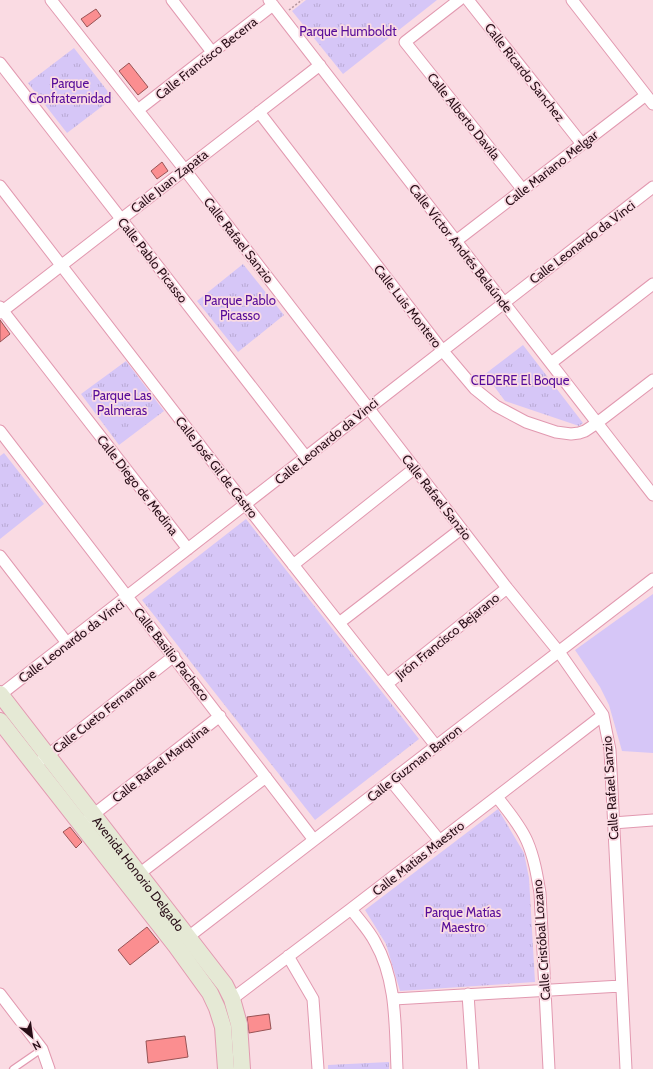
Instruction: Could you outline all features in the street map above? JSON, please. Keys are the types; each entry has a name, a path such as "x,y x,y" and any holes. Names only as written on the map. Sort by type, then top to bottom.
{"street":[{"name":"Calle Rafael Sanzio","path":"51,0 185,170 461,529 559,652 602,715 610,750 626,1069"},
{"path":"172,0 212,52"},
{"name":"Calle Alberto Davila","path":"459,0 405,42 523,190"},
{"name":"Calle Ricardo Sanchez","path":"468,0 582,144"},
{"path":"572,0 653,104"},
{"name":"Calle Francisco Becerra","path":"138,110 212,52 271,2"},
{"name":"Calle Víctor Andrés Belaúnde","path":"271,2 653,495"},
{"name":"Calle Pablo Picasso","path":"0,63 306,457"},
{"name":"Calle Juan Zapata","path":"1,310 320,65"},
{"name":"Calle Mariano Melgar","path":"456,241 646,95"},
{"name":"Calle Luis Montero","path":"259,112 442,350 475,389 496,406 526,422 556,432 571,434 586,431 653,380"},
{"name":"Calle José Gil de Castro","path":"0,186 246,505 436,746"},
{"name":"Calle Leonardo da Vinci","path":"0,695 246,505 503,302 653,187"},
{"path":"551,363 653,284"},
{"name":"Calle Diego de Medina","path":"1,310 188,549"},
{"name":"Calle Basilio Pacheco","path":"0,431 314,840"},
{"path":"293,565 414,468"},
{"path":"644,484 653,477"},
{"path":"339,624 461,529"},
{"path":"0,556 67,643"},
{"name":"Calle Guzman Barron","path":"182,941 653,579"},
{"name":"Jirón Francisco Bejarano","path":"387,684 507,588"},
{"name":"Calle Cueto Fernandine","path":"34,765 174,656"},
{"name":"Avenida Honorio Delgado","path":"0,695 139,874 182,941 217,1008 223,1027 226,1069"},
{"name":"Calle Matias Maestro","path":"232,999 351,910 602,715"},
{"name":"Calle Rafael Marquina","path":"80,825 220,716"},
{"name":"Avenida Honorio Delgado","path":"0,721 80,825 182,941 225,985 232,999 239,1024 242,1069"},
{"path":"139,874 266,777"},
{"path":"391,780 440,841"},
{"name":"Calle Cristóbal Lozano","path":"498,797 516,821 527,840 536,868 540,893 549,1069"},
{"path":"613,823 653,820"},
{"path":"351,910 375,942 388,973 394,999 397,1069"},
{"path":"288,956 313,999 318,1069"},
{"path":"394,999 621,986"},
{"path":"0,994 42,1049 49,1069"},
{"path":"468,994 472,1069"}],"lane":[{"path":"13,1069 42,1049"}],"path":[{"path":"282,16 302,0"}],"green space":[{"name":"Parque Humboldt","path":"306,0 437,0 343,74 292,11"},
{"name":"Parque Confraternidad","path":"74,48 113,98 67,133 28,83"},
{"name":"Parque Pablo Picasso","path":"243,264 284,315 238,352 197,301"},
{"name":"CEDERE El Boque","path":"523,345 583,423 579,426 505,401 485,374"},
{"name":"Parque Las Palmeras","path":"126,361 164,411 119,445 81,394"},
{"path":"4,453 44,504 0,539 0,456"},
{"path":"246,519 419,739 315,820 142,600"},
{"path":"653,594 653,753 622,751 609,705 600,687 575,650"},
{"name":"Parque Matías Maestro","path":"498,809 524,853 529,878 535,982 400,991 386,944 365,910"},
{"path":"389,1062 389,1069 328,1069 328,1065"}],"building":[{"path":"96,9 101,16 87,27 81,19"},
{"path":"129,63 148,87 138,95 119,71"},
{"path":"162,162 168,171 157,179 151,171"},
{"path":"0,320 10,334 0,342"},
{"path":"70,827 82,842 76,848 63,832"},
{"path":"147,927 159,942 130,965 118,950"},
{"path":"269,1014 271,1029 249,1033 247,1017"},
{"path":"185,1036 188,1057 148,1063 146,1041"}]}
